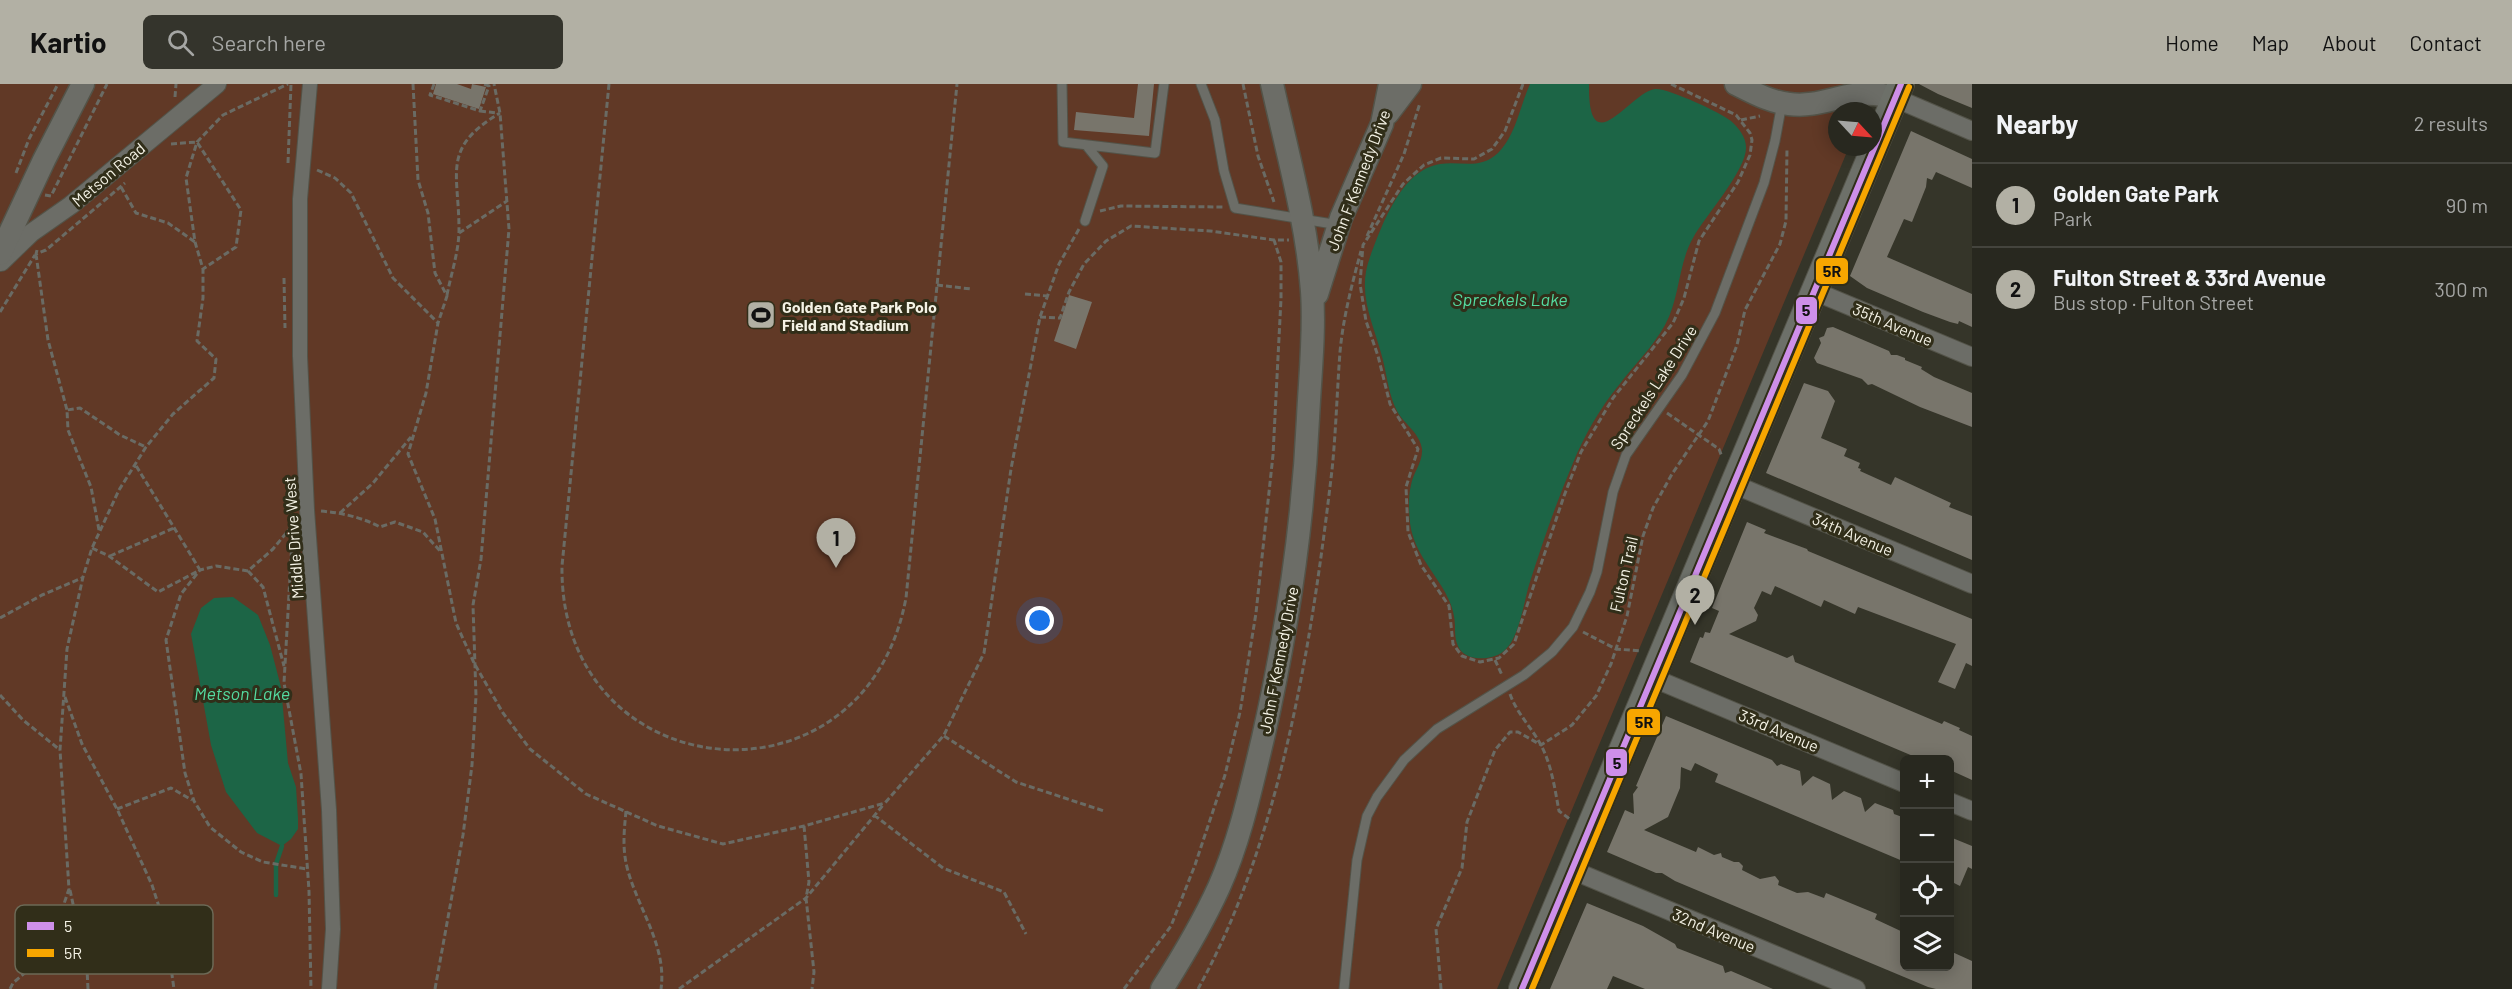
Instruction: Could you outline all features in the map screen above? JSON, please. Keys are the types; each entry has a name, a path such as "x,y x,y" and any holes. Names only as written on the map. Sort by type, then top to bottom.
{"main road":[{"path":"1522,989 1898,91"}],"street":[{"path":"0,254 83,84"},
{"name":"Metson Road","path":"0,263 31,232 71,206 217,84"},
{"name":"Middle Drive West","path":"310,84 302,163 300,356 307,510 329,810 333,920 329,989"},
{"name":"John F Kennedy Drive","path":"1162,989 1192,939 1226,869 1248,796 1285,636 1300,530 1306,462 1313,311 1311,274 1297,230 1272,84"},
{"name":"John F Kennedy Drive","path":"1313,311 1339,225 1377,136 1385,112 1390,84"},
{"path":"1377,136 1393,104 1410,84"},
{"path":"1736,84 1782,103 1798,105 1867,91 1898,91 1972,130"},
{"name":"35th Avenue","path":"1814,291 1972,357"},
{"name":"34th Avenue","path":"1733,484 1972,584"},
{"name":"33rd Avenue","path":"1653,678 1900,781"},
{"path":"1954,804 1972,811"},
{"name":"32nd Avenue","path":"1572,870 1856,989"}],"lane":[{"path":"1062,84 1063,142 1155,153 1164,84"},
{"path":"1201,84 1215,120 1224,171 1235,208 1297,230 1339,225"},
{"name":"Spreckels Lake Drive","path":"1344,989 1357,860 1367,816 1377,797 1404,760 1437,729 1472,706 1508,687 1552,652 1573,627 1597,572 1618,473 1636,437 1687,367 1715,313 1764,183 1782,103"},
{"path":"1085,221 1103,166 1086,145"}],"path":[{"path":"14,179 29,139 58,84"},
{"path":"51,196 107,84"},
{"path":"73,905 69,889 60,750 67,649 83,577 99,531 119,490 146,447 173,414 214,378 216,359 197,341 203,269 195,242 186,178 197,142 223,115 290,84 287,166"},
{"path":"413,84 418,180 429,213 435,273 447,296"},
{"path":"434,84 430,95 480,111 500,113"},
{"path":"480,111 489,86 484,84"},
{"path":"435,989 464,835 475,707 473,605 481,559 509,229 500,113 494,84"},
{"path":"609,84 562,581 565,613 581,656 608,695 641,724 671,739 701,747 739,751 778,745 816,730 834,719 850,707 878,674 897,639 906,598 957,84"},
{"path":"1243,84 1258,156 1274,202"},
{"path":"1523,84 1505,131 1492,149 1474,159 1441,158 1424,165 1403,184 1363,245 1360,284 1363,308 1390,405 1418,449 1406,487 1408,532 1421,565 1449,606 1452,640 1455,648 1462,656 1473,661 1495,660 1510,650 1517,638 1538,571 1581,452 1613,398 1673,323 1684,298 1699,241 1738,182 1750,155 1752,140 1750,133 1736,115 1671,84"},
{"path":"500,113 480,125 462,145 456,162 459,233 447,296 438,323 426,393 408,454 435,519 456,622 474,663 503,713 530,749 586,794 658,826 723,844 804,826 885,803"},
{"name":"Fulton Trail","path":"1541,745 1572,725 1596,696 1616,649 1627,616 1643,536 1653,508 1672,474 1708,421 1733,356 1745,310 1780,244 1786,221 1787,138"},
{"path":"166,145 197,142"},
{"path":"197,142 241,210 236,247 203,269"},
{"path":"302,163 335,178 351,193 393,278 438,323"},
{"path":"36,254 46,250 79,224 128,180"},
{"path":"121,187 136,213 168,223 195,242"},
{"path":"459,233 507,201"},
{"path":"679,989 806,898 944,735 984,653 1011,469 1040,317 1066,248 1085,221 1097,212 1121,206 1235,208"},
{"path":"1040,317 1060,318 1069,292 1084,264 1106,241 1131,226 1209,231 1274,240 1297,230"},
{"path":"1124,989 1171,926 1195,865 1225,774 1240,712 1259,590 1274,455 1281,262 1274,240"},
{"path":"1356,241 1363,245"},
{"path":"0,312 38,249"},
{"path":"36,254 48,340 67,410 68,429 91,487 99,531"},
{"path":"285,272 285,331"},
{"path":"937,285 971,289"},
{"path":"1025,294 1047,296"},
{"path":"1659,406 1719,449 1722,457"},
{"path":"67,410 80,408 120,435 146,447"},
{"path":"340,513 373,483 412,436"},
{"path":"135,464 200,570"},
{"path":"307,510 340,513 367,520 380,527 395,522 423,532 441,553"},
{"path":"292,516 284,683 300,774 309,891 311,989"},
{"path":"248,571 273,549 293,526"},
{"path":"109,556 174,528"},
{"path":"92,548 109,556 158,592 200,570 216,566 248,571 263,587 285,670"},
{"path":"200,570 181,594 166,640 185,773 194,801 210,827 241,852 263,862 307,869"},
{"path":"0,618 42,595 83,577"},
{"path":"1573,627 1616,649 1641,651"},
{"path":"1495,660 1514,705 1541,745 1549,764 1559,812 1588,832"},
{"path":"0,695 23,720 60,750"},
{"path":"64,695 82,744 117,809 152,885 158,905"},
{"path":"1441,989 1436,929 1462,868 1467,822 1495,750 1510,732 1518,732 1541,745"},
{"path":"944,735 1016,782 1104,811"},
{"path":"117,809 171,788 194,801"},
{"path":"626,812 624,853 628,872 660,952 664,974 662,989"},
{"path":"874,815 943,868 1004,892 1026,934"},
{"path":"804,826 809,882 806,898 814,972 812,989"},
{"path":"64,905 69,889"},
{"path":"10,989 24,974"},
{"path":"87,974 88,989"},
{"path":"172,974 174,989"}],"shaded area":[{"path":"0,84 1875,84 1868,102 1828,102 1828,156 1845,156 1497,989 0,989"}],"water":[{"name":"Spreckels Lake","path":"1530,84 1589,84 1591,108 1595,120 1603,122 1612,118 1645,93 1661,89 1682,96 1726,117 1741,132 1746,147 1740,168 1688,248 1674,304 1665,325 1605,403 1582,443 1550,524 1511,644 1490,658 1475,658 1466,655 1459,648 1449,599 1413,538 1409,494 1421,458 1421,443 1400,416 1392,399 1368,309 1366,271 1387,215 1404,188 1426,168 1448,163 1478,163 1498,153 1509,138"},
{"name":"Metson Lake","path":"233,597 258,615 270,645 281,687 288,763 296,787 298,818 298,829 282,846 257,833 226,792 211,745 191,634 201,608 214,598"}],"building":[{"path":"436,84 457,84 471,89 472,84 486,87 479,109 433,94"},
{"path":"1138,84 1154,84 1149,136 1074,130 1076,112 1134,118"},
{"path":"1919,84 1972,84 1972,108 1938,94"},
{"path":"1911,131 1972,159 1972,188 1936,172 1932,180 1927,178 1926,187 1912,222 1904,219 1887,257 1972,294 1972,327 1959,321 1958,324 1950,322 1923,312 1867,288 1850,276"},
{"path":"1069,295 1092,302 1076,349 1054,341"},
{"path":"1833,327 1889,351 1891,355 1905,358 1934,377 1972,393 1972,427 1920,407 1872,384 1868,385 1862,379 1817,363 1814,358 1821,343 1819,338 1824,336 1827,328"},
{"path":"1804,383 1828,391 1835,401 1821,438 1847,449 1844,456 1860,463 1858,468 1861,469 1860,471 1891,485 1895,477 1951,503 1949,507 1972,516 1972,560 1766,473"},
{"path":"1747,522 1766,530 1764,533 1972,619 1972,666 1966,663 1955,689 1938,682 1956,644 1858,607 1855,614 1824,600 1821,607 1775,586 1771,595 1762,591 1754,608 1758,615 1756,621 1729,634 1787,658 1793,655 1795,662 1942,724 1944,721 1960,728 1959,730 1972,736 1972,780 1954,772 1954,755 1911,755 1690,662 1700,637 1703,638 1705,632 1710,633 1719,611 1712,608"},
{"path":"1666,716 1772,760 1777,766 1781,764 1800,771 1802,786 1813,776 1830,784 1832,800 1844,791 1861,798 1865,812 1875,803 1893,810 1894,814 1900,816 1900,860 1715,782 1718,774 1695,763 1691,771 1681,767 1680,788 1668,817 1644,830 1696,852 1698,847 1714,855 1721,853 1722,857 1739,862 1743,866 1742,870 1760,879 1775,876 1779,881 1778,885 1797,893 1808,892 1824,898 1826,893 1877,914 1875,919 1900,931 1900,971 1954,971 1954,953 1972,961 1972,989 1928,987 1675,881 1662,873 1656,873 1607,852 1625,810 1634,814 1633,794 1638,787 1636,786"},
{"path":"1954,839 1972,846 1972,869 1968,867 1960,886 1954,883"},
{"path":"1587,903 1643,926 1675,944 1677,948 1723,966 1725,973 1731,971 1773,989 1645,989 1613,976 1607,989 1550,989"}],"waterway":[{"path":"276,895 276,864 282,846"}],"transit line":[{"name":"5","path":"1522,989 1901,84"},
{"name":"5R","path":"1532,989 1909,87"}],"place":[{"name":"Golden Gate Park Polo Field and Stadium","path":"761,315"},
{"name":"Golden Gate Park","path":"836,568"},
{"name":"Fulton Street & 33rd Avenue","path":"1695,625"}]}
